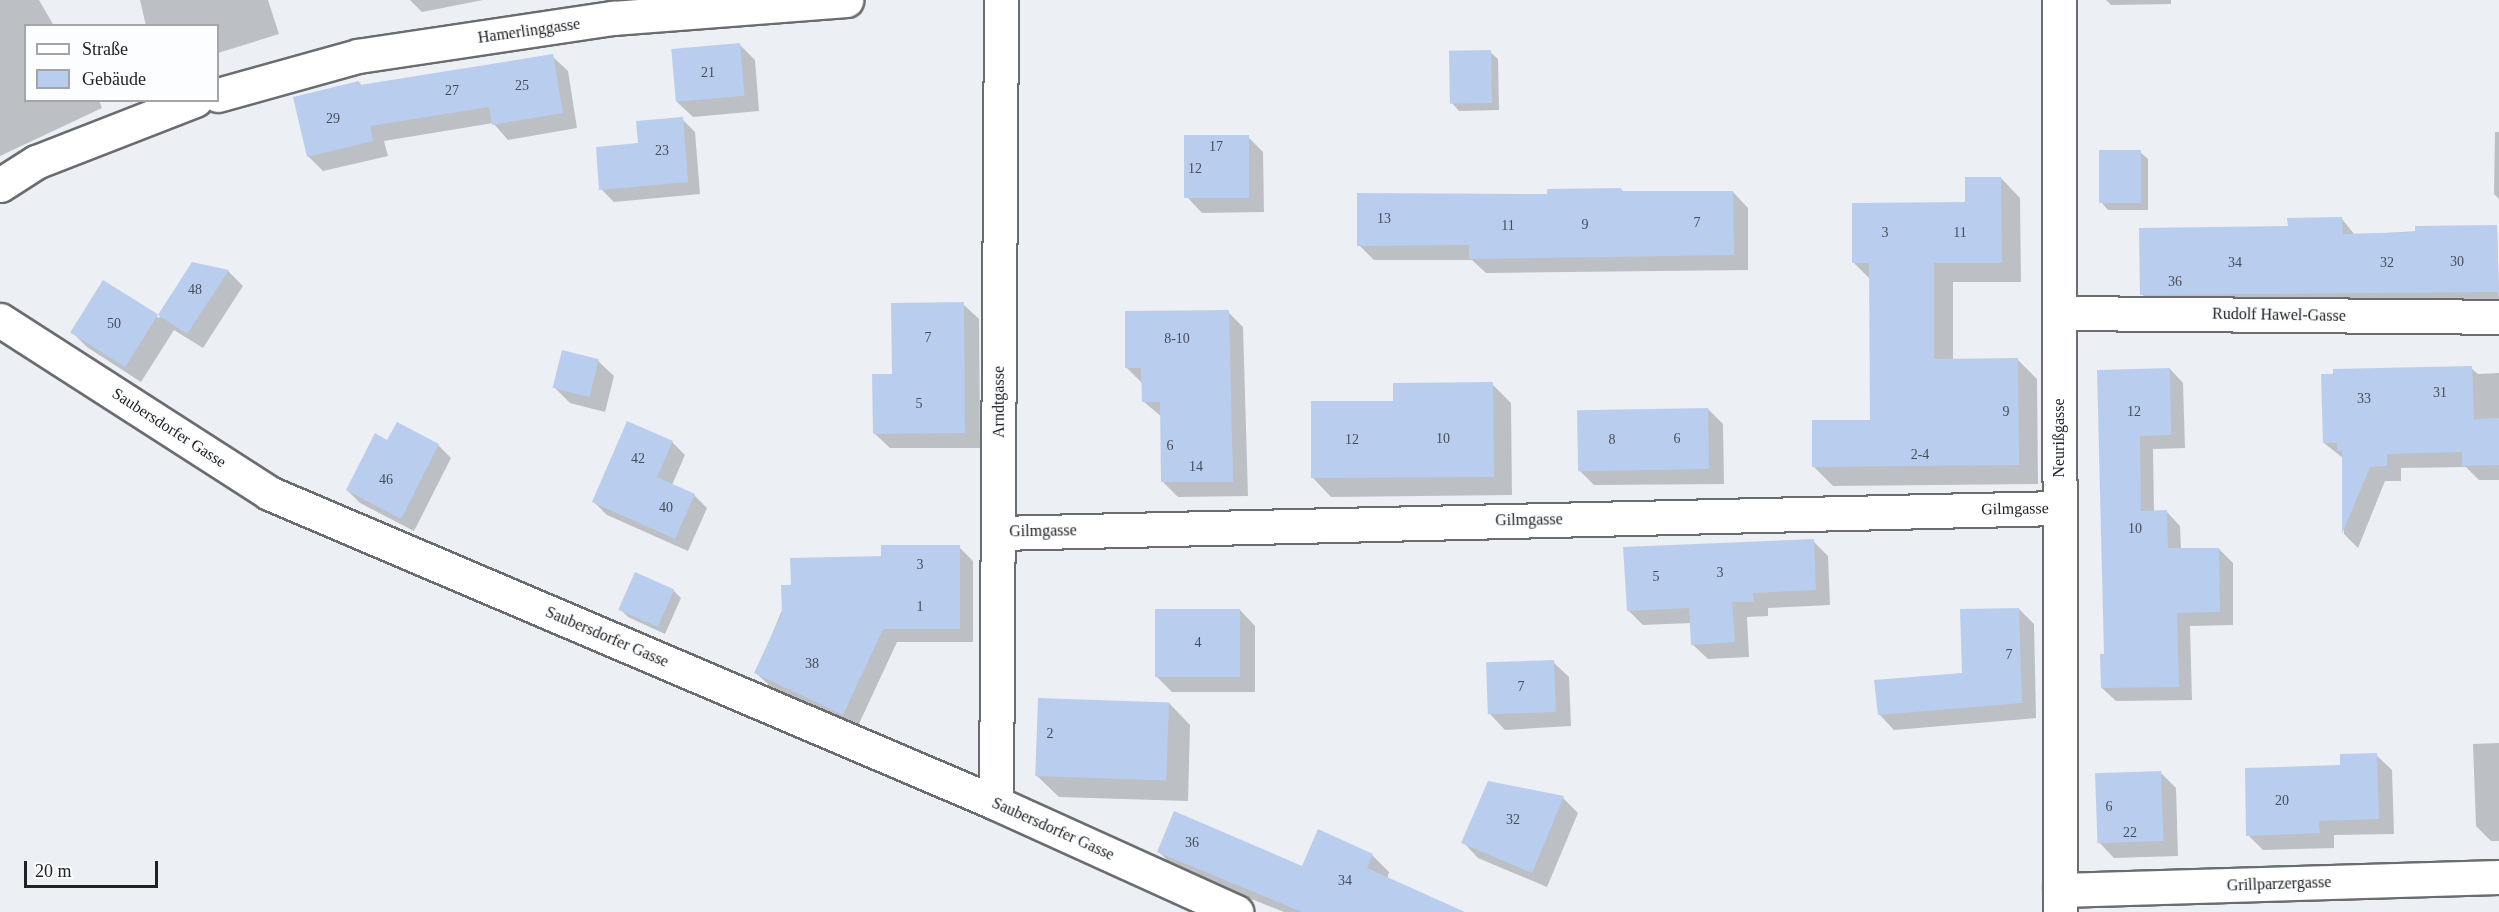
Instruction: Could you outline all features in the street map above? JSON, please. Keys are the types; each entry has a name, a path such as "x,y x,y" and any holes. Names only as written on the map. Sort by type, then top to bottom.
{"street":[{"name":"Hamerlinggasse","path":"219,94 369,55 613,18 846,0"},
{"name":"Arndtgasse","path":"996,803 1001,0"},
{"name":"Neurißgasse","path":"2059,0 2060,901"},
{"path":"0,185 36,162 190,102"},
{"name":"Rudolf Hawel-Gasse","path":"2059,313 2499,317"},
{"name":"Saubersdorfer Gasse","path":"0,320 269,493 996,803 1236,912"},
{"name":"Gilmgasse","path":"998,532 2060,508"},
{"name":"Grillparzergasse","path":"2060,901 2499,877"}],"building":[{"path":"740,43 745,96 676,102 671,49"},
{"path":"1491,50 1492,103 1450,104 1449,51"},
{"path":"553,54 563,113 492,125 489,107 370,126 373,141 307,157 293,97 359,81 360,85"},
{"path":"683,117 688,182 599,190 596,147 638,143 636,121"},
{"path":"1184,135 1249,135 1249,198 1184,198"},
{"path":"2099,150 2141,150 2141,203 2099,203"},
{"path":"1965,177 2001,177 2002,263 1934,263 1934,359 2018,358 2019,465 1812,467 1812,420 1870,420 1869,263 1852,263 1852,203 1965,202"},
{"path":"1621,188 1621,191 1733,191 1734,255 1469,259 1469,245 1357,246 1357,193 1547,194 1547,189"},
{"path":"2342,217 2343,234 2415,232 2415,226 2497,225 2499,292 2140,295 2139,228 2288,226 2287,218"},
{"path":"192,262 229,270 187,334 158,315"},
{"path":"103,280 158,314 125,367 70,333"},
{"path":"964,302 965,433 873,434 872,374 892,374 891,303"},
{"path":"1229,310 1233,482 1161,482 1160,402 1142,402 1141,368 1125,368 1125,311"},
{"path":"562,350 599,359 589,397 553,388"},
{"path":"2472,366 2474,419 2499,418 2499,465 2462,466 2462,452 2387,454 2387,466 2370,467 2342,534 2342,451 2337,451 2337,443 2323,443 2321,374 2333,374 2333,369"},
{"path":"2170,368 2171,435 2140,436 2141,511 2167,510 2168,548 2219,548 2220,612 2177,613 2179,687 2101,688 2100,654 2104,654 2097,370"},
{"path":"1493,382 1494,477 1311,478 1311,401 1393,401 1393,383"},
{"path":"1708,408 1709,469 1578,471 1577,410"},
{"path":"627,421 673,441 657,477 695,494 675,539 592,502"},
{"path":"397,422 439,444 401,519 346,490 375,433 387,440"},
{"path":"1814,539 1816,590 1753,593 1754,602 1732,602 1735,642 1691,645 1689,608 1627,611 1623,547"},
{"path":"881,545 960,545 960,629 883,629 843,715 754,673 782,613 781,585 791,585 790,558 881,556"},
{"path":"635,572 674,589 658,627 618,609"},
{"path":"2019,608 2022,703 1878,715 1874,680 1962,673 1960,609"},
{"path":"1155,609 1240,609 1240,677 1155,677"},
{"path":"1554,660 1556,712 1488,714 1486,662"},
{"path":"1038,698 1169,703 1166,781 1035,776"},
{"path":"2377,753 2379,819 2319,821 2320,833 2246,836 2245,768 2340,765 2340,754"},
{"path":"2161,771 2163,841 2097,843 2095,773"},
{"path":"1488,781 1564,796 1532,873 1461,843"},
{"path":"1174,811 1302,866 1318,829 1373,854 1367,868 1465,912 1302,912 1157,852"}]}
